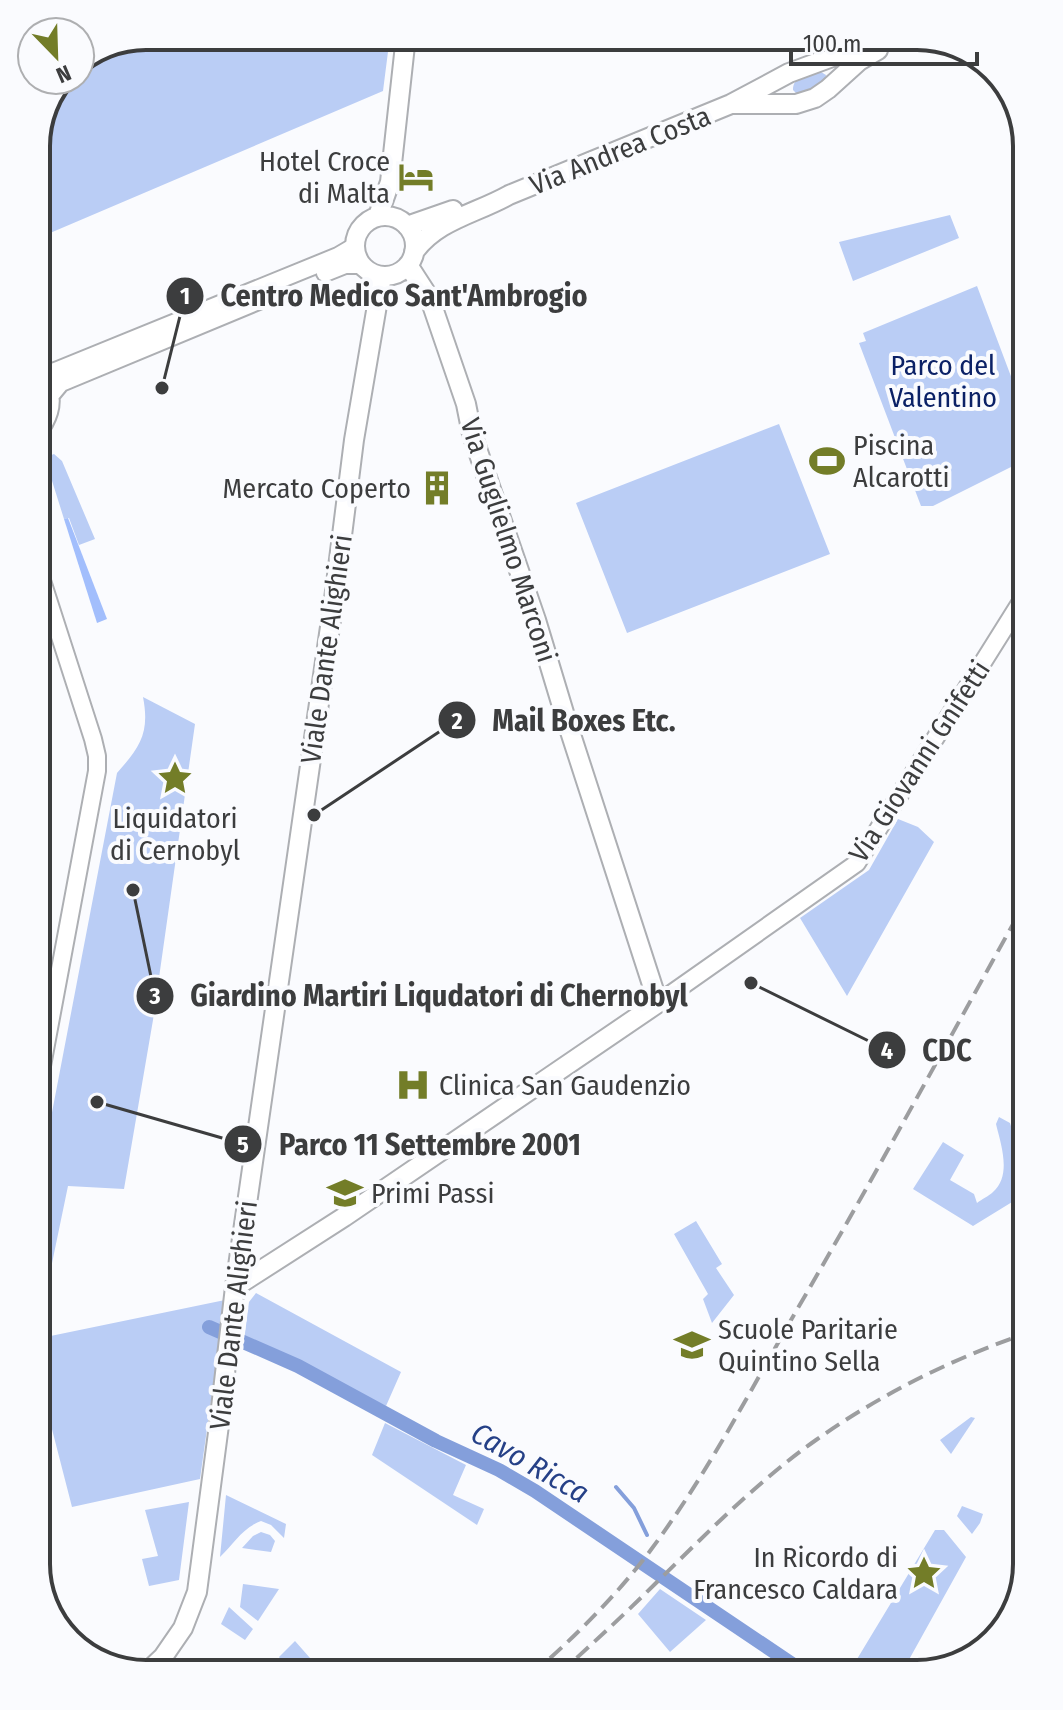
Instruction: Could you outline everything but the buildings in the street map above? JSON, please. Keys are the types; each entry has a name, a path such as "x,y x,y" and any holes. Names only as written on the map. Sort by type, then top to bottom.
{"main road":[{"path":"378,216 390,182 404,50"},
{"path":"839,79 819,62 853,50"},
{"path":"789,73 784,82 785,91 796,104 815,98 859,61 877,50"},
{"path":"839,79 845,59 843,53"},
{"name":"Via Andrea Costa","path":"411,258 424,238 443,225 731,104 789,73 819,62"},
{"name":"Via Andrea Costa","path":"731,104 796,104"},
{"path":"390,182 404,223 414,240 411,258 396,274 382,276 361,265 356,253 356,237 367,221 378,216 394,217 404,223"},
{"name":"Via Andrea Costa","path":"404,223 483,197 509,195"},
{"name":"Via Guglielmo Marconi","path":"411,258 430,299 466,404 472,434 536,620 658,1003"},
{"name":"Viale Dante Alighieri","path":"160,1660 183,1628 197,1592 235,1287 334,599 355,432 382,276"},
{"name":"Via Giovanni Gnifetti","path":"235,1287 356,1209 658,1003"}],"street":[{"path":"50,371 338,256 355,246"},
{"path":"51,395 61,383 345,265 361,265"},
{"path":"50,392 50,414"},
{"path":"50,605 93,739 97,771 50,1023"},
{"name":"Via Giovanni Gnifetti","path":"658,1003 857,863 1013,614"}],"green space":[{"path":"388,50 383,91 50,233 50,140 65,96 96,96 96,64 128,52"},
{"path":"815,72 826,75 823,83 799,96 793,90 795,82"},
{"path":"950,215 959,238 853,281 839,242"},
{"name":"Parco del Valentino","path":"977,286 1013,382 1013,466 933,506 921,506 859,343 866,341 863,333"},
{"path":"779,424 830,554 627,633 576,503"},
{"path":"54,454 62,461 95,539 79,545 69,518 64,519 50,474 50,456"},
{"path":"143,697 195,724 153,1020 124,1189 68,1186 50,1270 50,1123 117,773 141,739 145,710"},
{"path":"898,819 918,827 934,842 847,996 800,918 869,870"},
{"path":"999,1117 1010,1123 1013,1133 1013,1201 973,1226 913,1189 943,1142 964,1155 950,1180 974,1194 977,1203 991,1193 999,1185 1004,1169 996,1124"},
{"path":"696,1221 722,1264 716,1268 734,1295 712,1323 703,1299 708,1294 674,1234"},
{"path":"256,1293 401,1372 386,1406 244,1341 249,1302"},
{"path":"225,1300 200,1479 72,1507 50,1421 50,1336"},
{"path":"971,1417 975,1418 951,1454 940,1440"},
{"path":"385,1423 466,1465 453,1495 484,1509 477,1525 372,1455"},
{"path":"226,1495 286,1524 284,1538 271,1525 261,1521 243,1532 220,1557"},
{"path":"189,1502 179,1580 149,1586 142,1559 158,1556 145,1510"},
{"path":"962,1506 983,1514 972,1534 957,1516"},
{"path":"935,1530 944,1530 966,1557 909,1660 856,1660"},
{"path":"261,1532 275,1541 271,1552 242,1548 253,1536"},
{"path":"243,1584 279,1589 258,1621 240,1607"},
{"path":"660,1589 706,1620 670,1652 638,1614"},
{"path":"229,1607 253,1629 245,1640 221,1624"},
{"path":"295,1641 310,1658 281,1660 279,1657"}],"shaded area":[{"path":"68,518 107,619 97,623 64,519"}],"waterway":[{"name":"Cavo Ricca","path":"209,1327 298,1366 436,1441 499,1470 786,1660"},
{"path":"616,1487 634,1508 647,1535"}],"railway":[{"path":"547,1660 623,1584 690,1493 854,1210 1013,924"},
{"path":"574,1660 734,1508 816,1440 918,1379 1013,1338"}],"place":[{"name":"Hotel Croce di Malta","path":"416,177"},
{"name":"Centro Medico Sant'Ambrogio","path":"162,388"},
{"name":"Piscina Alcarotti","path":"827,461"},
{"name":"Mercato Coperto","path":"437,488"},
{"name":"Liquidatori di Cernobyl","path":"175,778"},
{"name":"Mail Boxes Etc.","path":"314,815"},
{"name":"Giardino Martiri Liqudatori di Chernobyl","path":"133,890"},
{"name":"CDC","path":"751,983"},
{"name":"Clinica San Gaudenzio","path":"413,1085"},
{"name":"Parco 11 Settembre 2001","path":"97,1102"},
{"name":"Primi Passi","path":"345,1193"},
{"name":"Scuole Paritarie Quintino Sella","path":"692,1345"},
{"name":"In Ricordo di Francesco Caldara","path":"924,1573"}]}
